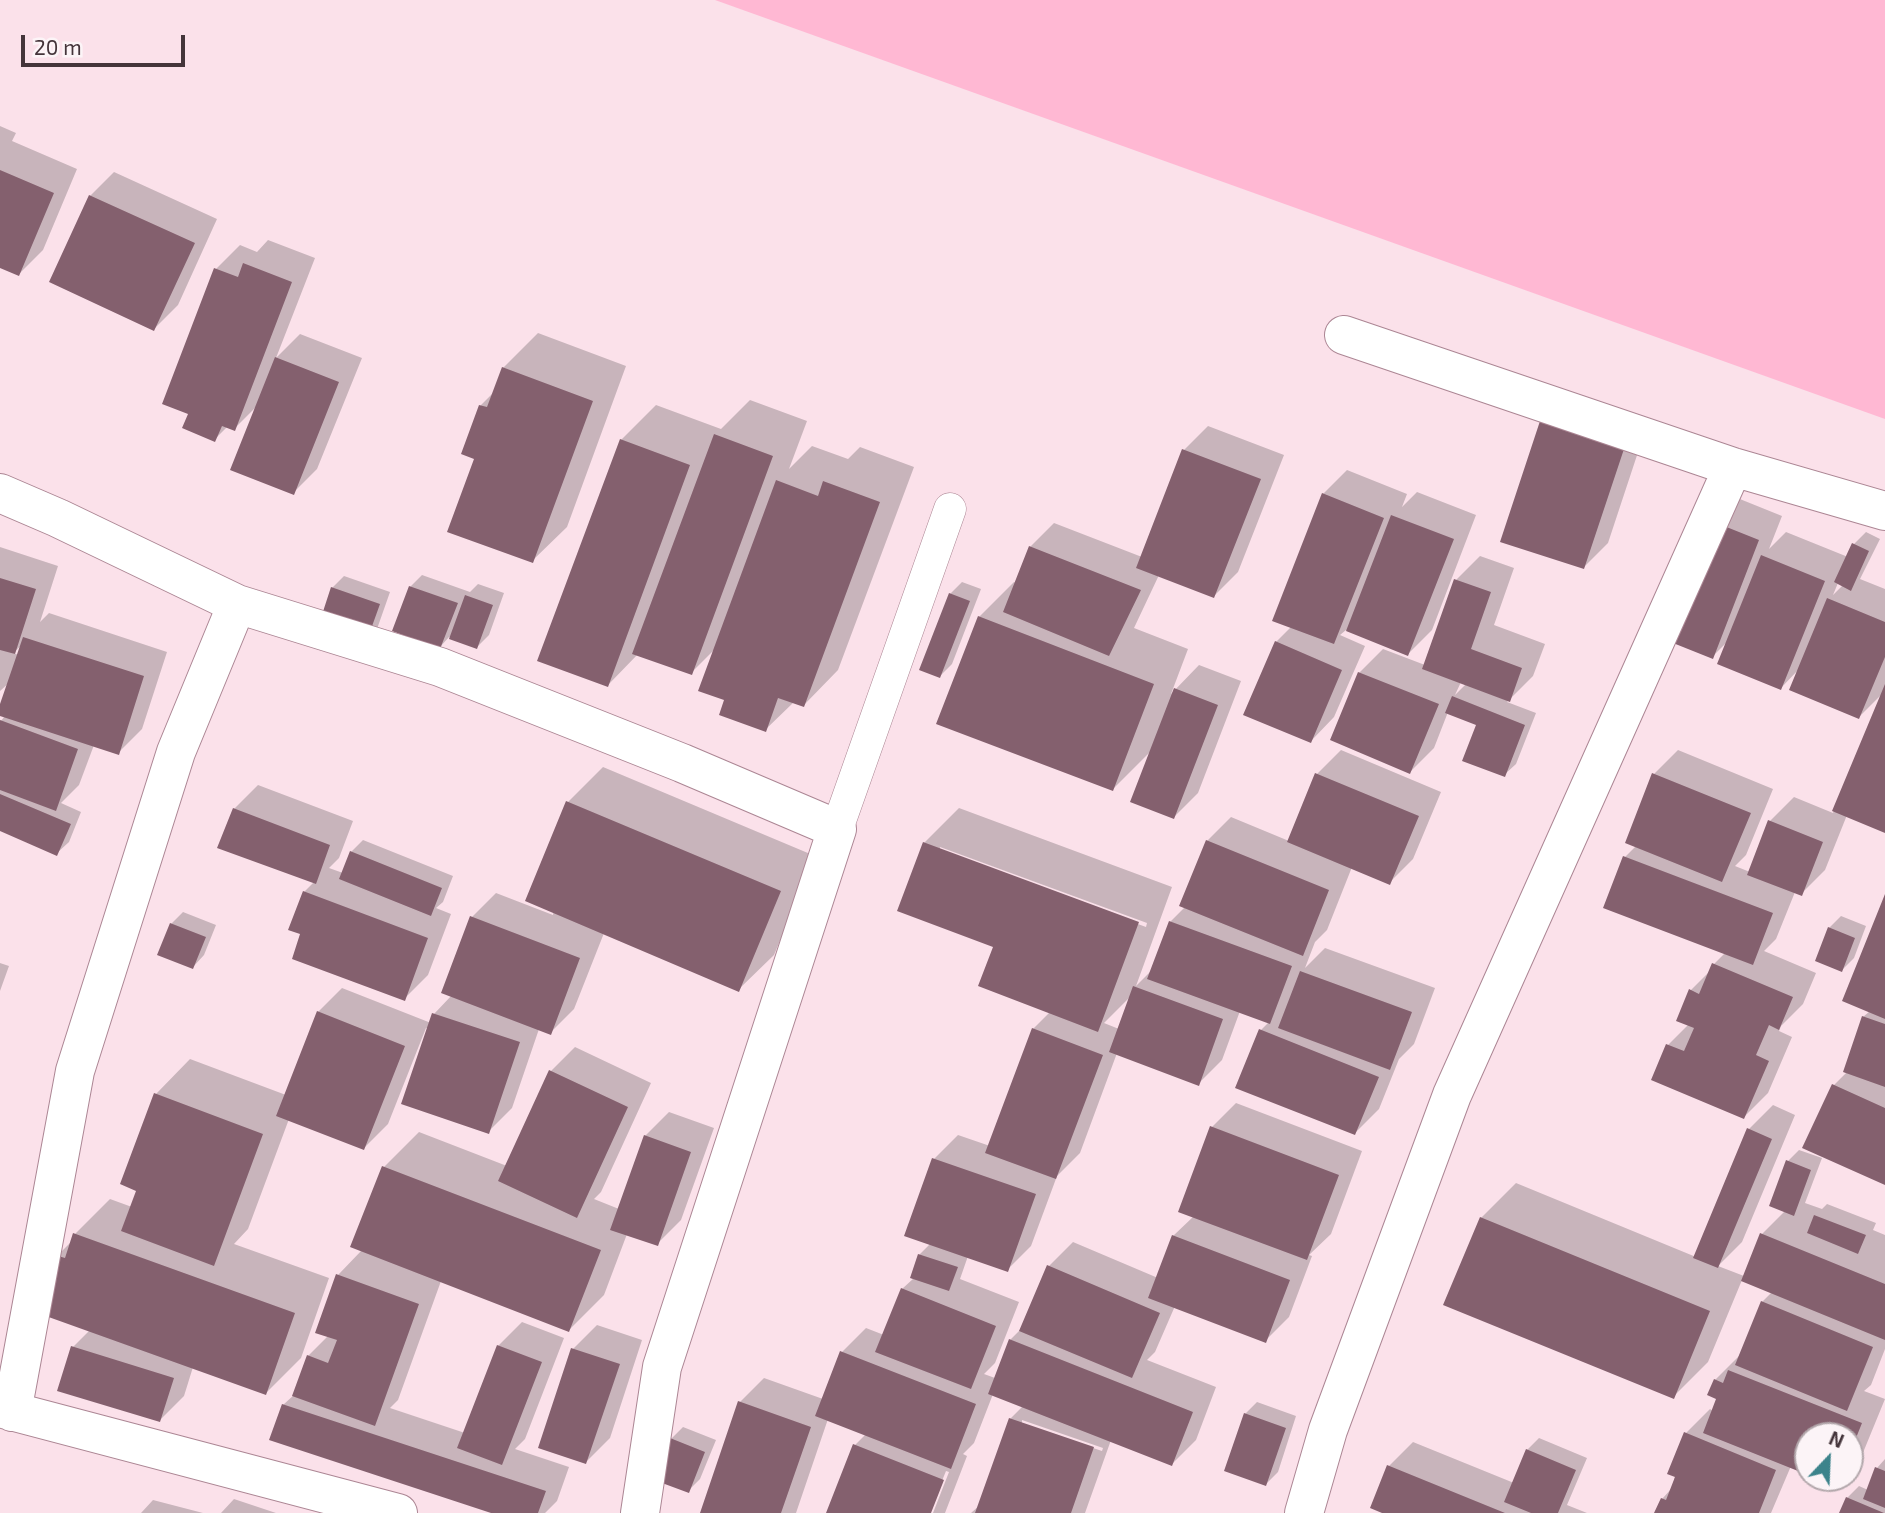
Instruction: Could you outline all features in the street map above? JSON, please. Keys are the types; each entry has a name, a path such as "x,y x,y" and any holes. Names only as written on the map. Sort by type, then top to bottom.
{"street":[{"path":"1344,335 1733,467 1885,511"},
{"path":"1304,1513 1328,1430 1452,1095 1733,467"},
{"path":"0,493 237,604 440,667 682,763 837,829 663,1367 640,1513"},
{"path":"237,604 176,752 75,1071 6,1410 398,1513"}],"lane":[{"path":"837,829 950,509"}],"shaded area":[{"path":"715,0 1885,0 1885,419"}],"building":[{"path":"0,170 54,193 19,276 0,268"},
{"path":"89,195 195,243 154,331 49,282"},
{"path":"243,263 292,282 235,431 222,426 215,442 182,428 188,414 162,404 214,268 238,277"},
{"path":"275,357 339,382 294,495 230,470"},
{"path":"502,367 593,401 533,563 447,532 474,459 461,454 479,405 487,407"},
{"path":"1541,418 1625,446 1584,569 1500,542"},
{"path":"714,434 773,456 692,675 632,654"},
{"path":"620,439 690,465 608,687 537,661"},
{"path":"1182,449 1261,479 1214,598 1136,568"},
{"path":"776,480 818,496 823,481 880,502 804,707 778,698 766,732 719,715 724,700 698,691"},
{"path":"1322,493 1384,518 1334,644 1272,621"},
{"path":"1694,514 1759,540 1713,659 1648,633"},
{"path":"1391,515 1454,539 1408,656 1346,631"},
{"path":"1852,543 1869,551 1851,591 1834,582"},
{"path":"1029,546 1141,590 1109,656 1003,612"},
{"path":"1761,555 1825,581 1781,690 1717,664"},
{"path":"0,578 36,589 15,654 0,650"},
{"path":"1454,579 1491,592 1471,649 1522,668 1510,702 1422,669"},
{"path":"409,586 458,603 440,649 392,631"},
{"path":"331,587 380,604 366,643 318,627"},
{"path":"949,593 970,601 940,678 919,670"},
{"path":"465,595 493,605 477,649 449,639"},
{"path":"1827,598 1885,622 1885,657 1859,719 1789,690"},
{"path":"978,616 1154,684 1113,791 936,724"},
{"path":"23,637 144,676 119,755 0,716 0,704"},
{"path":"1275,641 1342,670 1311,743 1243,715"},
{"path":"1358,672 1439,704 1410,774 1330,740"},
{"path":"1885,684 1885,833 1832,811"},
{"path":"1174,688 1218,705 1174,819 1130,802"},
{"path":"1452,696 1525,725 1505,777 1462,761 1476,725 1445,713"},
{"path":"0,720 78,749 56,811 0,790"},
{"path":"1315,773 1419,816 1390,885 1287,842"},
{"path":"1652,773 1751,813 1722,882 1625,843"},
{"path":"0,794 71,824 57,856 0,831"},
{"path":"566,801 781,891 739,992 525,901"},
{"path":"233,808 330,845 316,884 217,848"},
{"path":"1768,820 1823,842 1802,896 1747,875"},
{"path":"1206,840 1329,890 1303,956 1179,906"},
{"path":"923,842 1139,922 1098,1032 978,986 993,947 897,911"},
{"path":"350,851 442,888 431,916 339,879"},
{"path":"1623,856 1773,913 1753,965 1603,908"},
{"path":"303,891 428,938 405,1001 292,959 300,934 288,930"},
{"path":"1885,894 1885,1019 1842,1001"},
{"path":"470,916 580,958 551,1035 441,993"},
{"path":"1169,921 1292,966 1270,1024 1147,979"},
{"path":"170,923 206,937 193,969 157,955"},
{"path":"1828,927 1855,938 1842,972 1815,961"},
{"path":"1712,963 1793,997 1779,1030 1769,1025 1756,1055 1769,1061 1744,1119 1651,1080 1666,1044 1684,1051 1694,1028 1676,1021 1689,989 1699,994"},
{"path":"1300,971 1412,1012 1390,1070 1278,1028"},
{"path":"1133,986 1223,1019 1199,1086 1109,1052"},
{"path":"317,1011 405,1046 364,1150 276,1116"},
{"path":"432,1013 520,1042 489,1134 401,1104"},
{"path":"1862,1016 1885,1024 1885,1087 1843,1072"},
{"path":"1032,1028 1103,1055 1056,1179 985,1153"},
{"path":"1259,1029 1379,1077 1355,1135 1235,1088"},
{"path":"549,1070 628,1107 577,1218 498,1181"},
{"path":"1832,1084 1885,1108 1885,1185 1802,1148"},
{"path":"154,1093 263,1134 214,1266 121,1231 136,1191 120,1184"},
{"path":"1210,1126 1339,1175 1307,1260 1178,1212"},
{"path":"1747,1128 1772,1139 1718,1268 1693,1258"},
{"path":"644,1135 691,1152 658,1246 610,1230"},
{"path":"932,1158 1036,1194 1008,1272 904,1236"},
{"path":"1786,1160 1811,1170 1794,1216 1769,1206"},
{"path":"382,1166 601,1250 569,1332 350,1247"},
{"path":"1814,1215 1866,1235 1858,1254 1807,1233"},
{"path":"1480,1217 1710,1311 1674,1399 1443,1305"},
{"path":"73,1233 295,1313 266,1395 43,1315 55,1255 65,1258"},
{"path":"1760,1233 1885,1284 1885,1340 1741,1281"},
{"path":"1172,1235 1290,1280 1266,1343 1148,1298"},
{"path":"918,1254 958,1267 949,1291 910,1278"},
{"path":"1047,1265 1160,1313 1132,1378 1019,1331"},
{"path":"336,1274 419,1304 375,1426 292,1396 307,1355 328,1363 337,1340 315,1333"},
{"path":"901,1288 996,1326 971,1389 875,1352"},
{"path":"1761,1301 1873,1347 1847,1411 1735,1365"},
{"path":"1009,1339 1193,1412 1172,1466 988,1394"},
{"path":"497,1345 542,1362 502,1465 457,1448"},
{"path":"71,1346 174,1378 160,1422 57,1391"},
{"path":"571,1348 620,1364 586,1464 538,1448"},
{"path":"840,1351 976,1404 951,1469 815,1416"},
{"path":"1728,1370 1859,1422 1794,1422 1794,1469 1703,1433 1716,1399 1707,1395 1714,1379 1723,1383"},
{"path":"738,1401 811,1427 781,1513 700,1513"},
{"path":"282,1404 546,1491 538,1513 491,1513 269,1440"},
{"path":"1244,1413 1286,1428 1266,1486 1224,1471"},
{"path":"1009,1418 1094,1447 1071,1513 975,1513"},
{"path":"1684,1432 1776,1470 1759,1513 1654,1513 1661,1498 1666,1500 1675,1477 1667,1474"},
{"path":"670,1438 705,1452 689,1493 654,1480"},
{"path":"853,1444 944,1480 931,1513 826,1513"},
{"path":"1526,1449 1576,1470 1558,1513 1531,1513 1504,1502"},
{"path":"1387,1465 1505,1513 1382,1513 1370,1508"},
{"path":"1875,1467 1885,1471 1885,1508 1863,1499"},
{"path":"1846,1497 1884,1513 1839,1513"}]}
